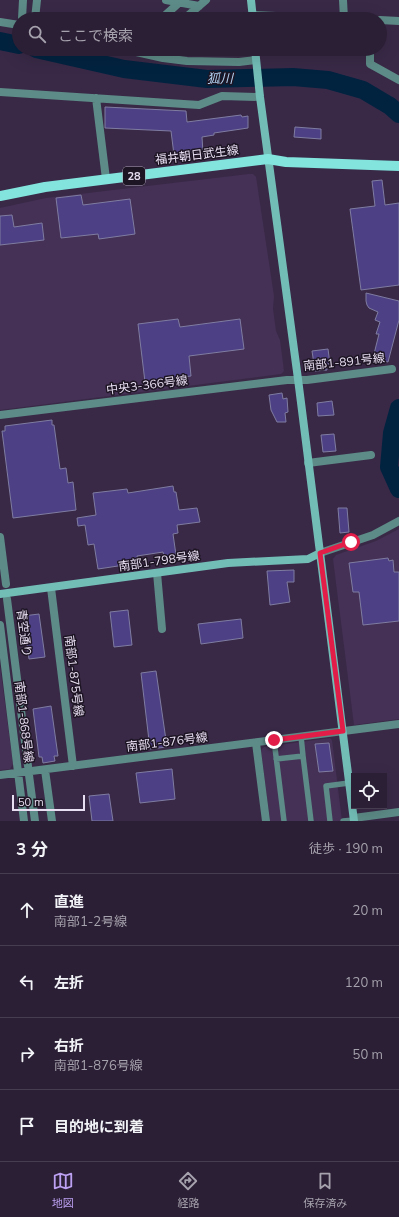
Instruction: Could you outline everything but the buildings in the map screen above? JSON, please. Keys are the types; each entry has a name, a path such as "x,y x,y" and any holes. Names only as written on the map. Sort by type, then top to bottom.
{"main road":[{"name":"福井朝日武生線","path":"0,196 45,187 268,158 286,162 399,166"}],"street":[{"path":"22,12 23,0"},
{"path":"36,12 37,0"},
{"path":"166,0 181,1 199,6"},
{"path":"192,12 206,0"},
{"path":"251,0 252,12"},
{"path":"343,0 343,12"},
{"path":"169,12 181,1"},
{"path":"387,20 399,20"},
{"path":"0,22 12,24"},
{"path":"168,56 188,61 217,63 256,61"},
{"path":"256,56 258,86 298,379 354,819 399,812"},
{"path":"370,56 370,64 399,80"},
{"path":"0,92 199,105 222,96 260,97"},
{"path":"96,98 106,179"},
{"name":"南部1-891号線","path":"298,379 307,380 392,369"},
{"name":"中央3-366号線","path":"0,415 298,379"},
{"path":"308,463 371,455"},
{"path":"320,553 373,534 399,521"},
{"path":"0,537 6,584"},
{"name":"南部1-798号線","path":"4,597 51,588 228,563 308,559 320,553"},
{"path":"156,573 162,629"},
{"name":"南部1-875号線","path":"51,588 73,766"},
{"name":"青空通り","path":"4,597 28,766"},
{"name":"南部1-868号線","path":"0,626 24,821"},
{"name":"南部1-876号線","path":"0,775 399,724"},
{"path":"256,743 266,821"},
{"path":"45,770 52,821"},
{"path":"29,775 35,821"}],"lane":[{"path":"301,736 311,821"},
{"path":"274,740 284,821"},
{"path":"276,759 303,756"},
{"path":"330,821 326,786 349,783"},
{"path":"343,821 354,819"}],"shaded area":[{"path":"253,174 256,177 274,296 273,309 276,331 280,340 284,371 281,374 0,410 0,208 46,198"},
{"path":"399,529 399,719 354,725 333,559 336,555 376,541"},
{"path":"0,666 13,764 10,769 0,770"},
{"path":"330,738 332,740 342,821 270,821 261,750 264,747"}],"waterway":[{"name":"狐川","path":"0,41 12,44"},
{"name":"狐川","path":"67,56 124,69 207,79 293,77 328,80 363,90 390,106 399,114"},
{"name":"狐川","path":"399,408 392,433 389,467 399,489"}],"route":[{"path":"274,740 343,731 320,553 351,542"}]}
